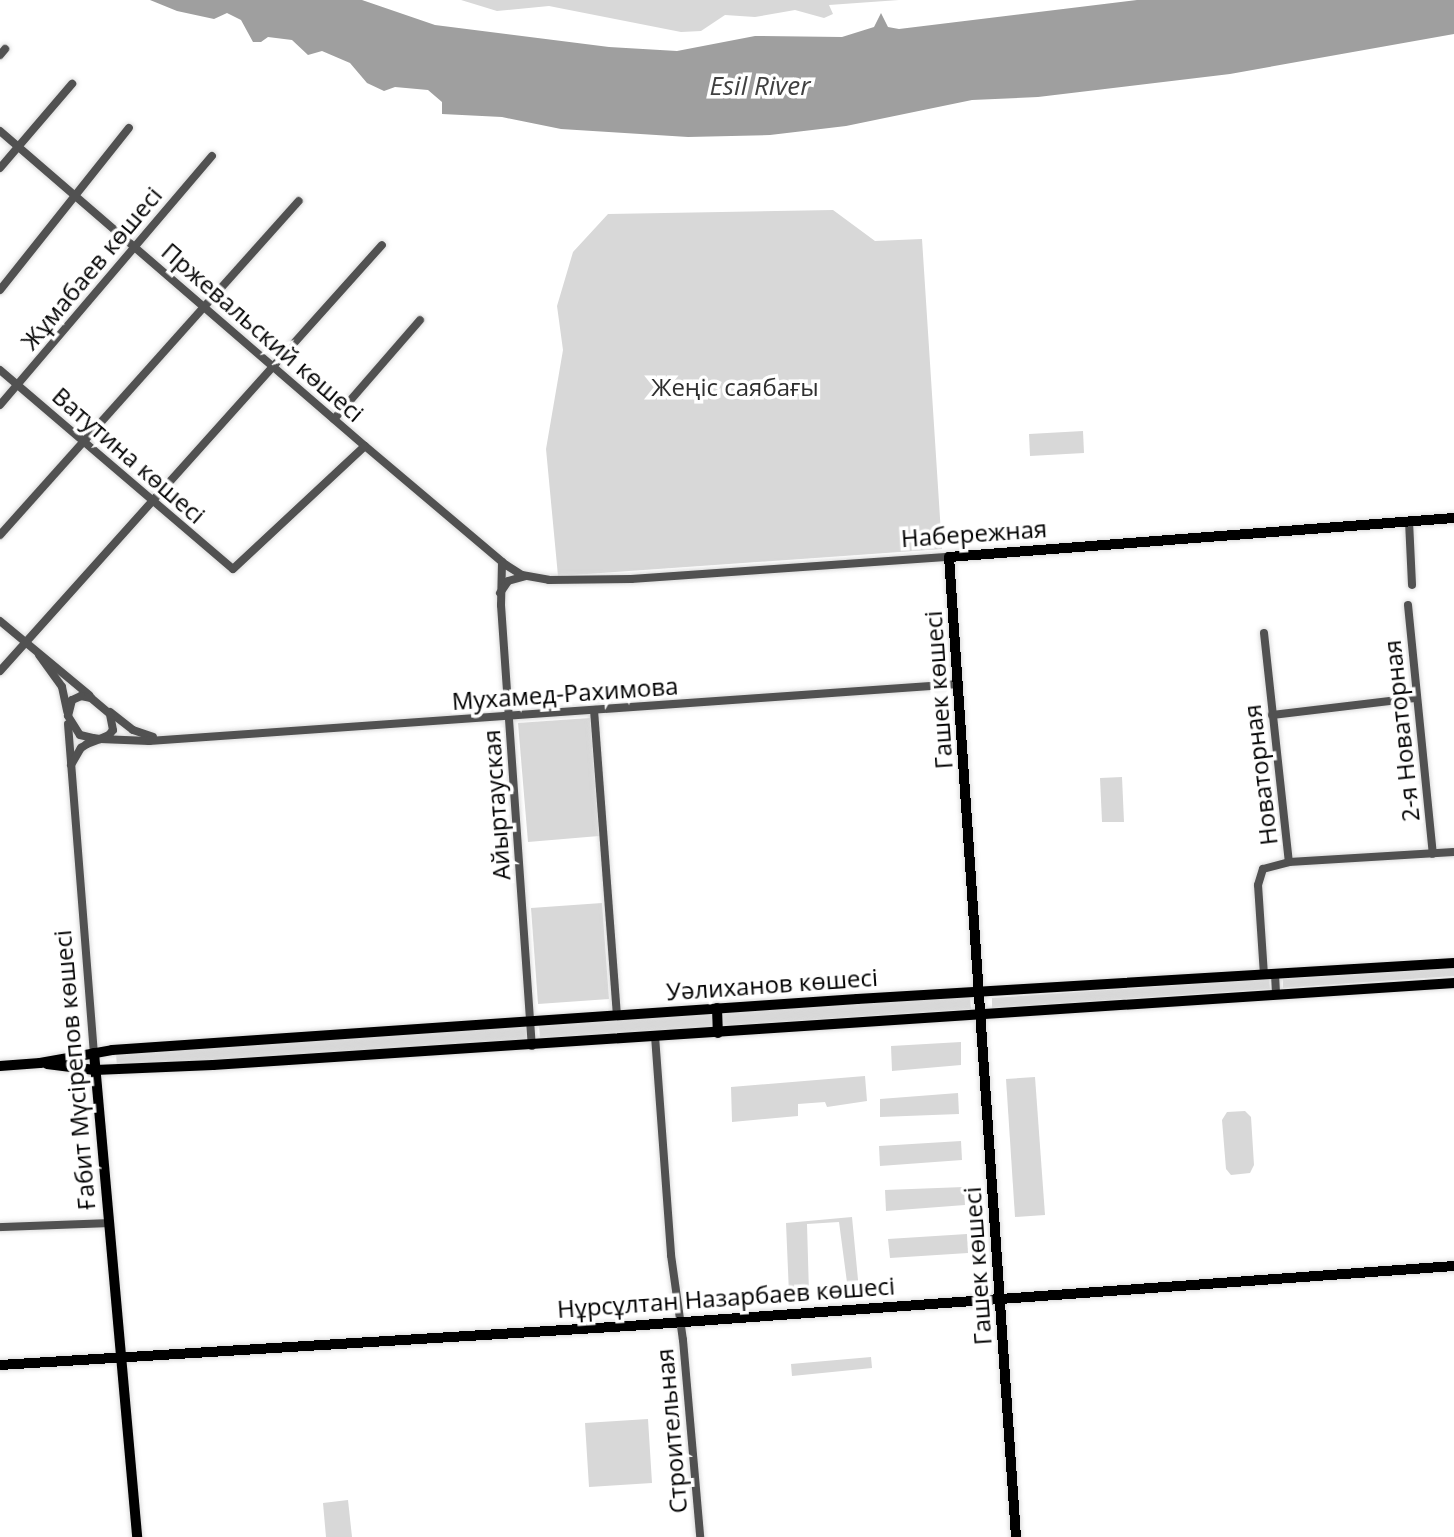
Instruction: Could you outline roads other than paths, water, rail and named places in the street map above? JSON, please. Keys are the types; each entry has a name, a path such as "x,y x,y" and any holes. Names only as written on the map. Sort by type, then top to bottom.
{"main road":[{"name":"Набережная","path":"949,557 1454,517"},
{"name":"Гашек көшесі","path":"949,557 1016,1537"},
{"name":"Уәлиханов көшесі","path":"40,1063 94,1053 531,1021 980,990 1454,963"},
{"name":"Уәлиханов көшесі","path":"40,1063 95,1070 532,1046 1276,993 1454,983"},
{"path":"717,1009 719,1033"},
{"name":"Ғабит Мүсірепов көшесі","path":"94,1053 136,1537"},
{"path":"0,1066 40,1063"},
{"name":"Нұрсұлтан Назарбаев көшесі","path":"0,1365 680,1322 1454,1266"}],"street":[{"path":"0,168 72,83"},
{"path":"0,290 129,128"},
{"name":"Пржевальский көшесі","path":"0,131 502,562"},
{"name":"Жұмабаев көшесі","path":"0,405 212,156"},
{"path":"0,535 299,201"},
{"path":"0,671 382,245"},
{"path":"334,419 420,320"},
{"name":"Ватутина көшесі","path":"0,370 233,569 365,446"},
{"path":"1409,521 1412,585"},
{"name":"Набережная","path":"502,562 527,576 549,580 631,579 949,557"},
{"name":"Айыртауская","path":"502,562 500,593 532,1046"},
{"path":"500,593 512,579 527,576"},
{"name":"2-я Новаторная","path":"1408,605 1415,698 1433,854"},
{"path":"0,621 133,730 149,737 174,740"},
{"name":"Новаторная","path":"1264,633 1289,862 1267,867 1258,880 1270,975 1276,993"},
{"name":"Ғабит Мүсірепов көшесі","path":"39,655 62,687 68,716 94,1053"},
{"name":"Мухамед-Рахимова","path":"174,740 959,684"},
{"path":"71,765 81,748 100,739 111,733 114,725 110,714 101,705 88,696 78,696 70,703 68,716 80,735 100,739 174,740"},
{"path":"1272,715 1415,698"},
{"path":"594,710 617,1015"},
{"path":"1289,862 1454,852"},
{"path":"655,1036 671,1255 680,1322"},
{"path":"0,1227 107,1223"},
{"name":"Строительная","path":"680,1322 700,1536"}],"water":[{"name":"Esil River","path":"150,0 362,0 435,25 609,47 677,51 755,36 842,37 874,27 881,13 888,27 899,29 1137,0 1454,0 1454,34 1230,74 1038,97 972,100 846,126 770,135 688,137 561,129 502,117 442,114 442,102 428,90 395,87 384,91 367,83 350,63 322,51 308,55 292,40 268,37 261,42 253,42 241,20 227,13 214,19 177,11"}],"park label":[{"name":"Жеңіс саябағы","path":"735,387"}]}
